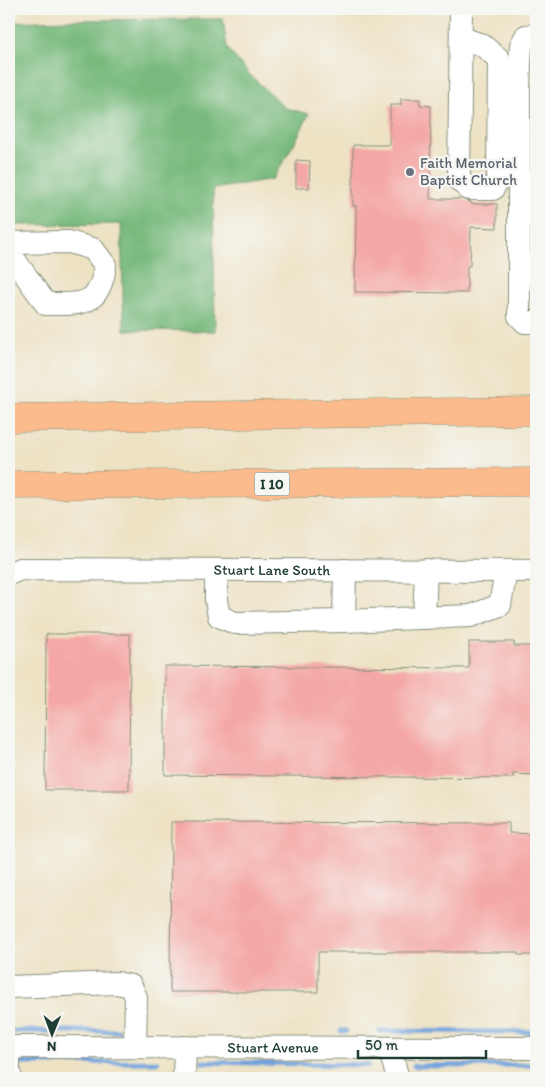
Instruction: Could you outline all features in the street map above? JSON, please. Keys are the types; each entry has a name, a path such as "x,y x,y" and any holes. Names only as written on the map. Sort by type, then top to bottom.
{"highway":[{"path":"9,418 536,411"},
{"name":"I 10","path":"9,485 536,482"}],"street":[{"path":"461,9 459,180 469,189 493,189 498,178 499,59 482,45 461,38"},
{"path":"536,35 526,36 521,45 528,84 519,316 525,322 536,322"},
{"path":"9,243 69,242 93,249 105,265 103,283 96,294 81,304 46,304 9,252"},
{"name":"Stuart Lane South","path":"9,574 20,569 536,571"},
{"path":"216,570 216,600 219,616 235,623 471,616 500,606 506,571"},
{"path":"344,621 345,570"},
{"path":"424,618 426,570"},
{"path":"9,987 117,983 131,986 136,997 134,1047"},
{"path":"9,1047 9,1072 11,1078"},
{"name":"Stuart Avenue","path":"9,1047 536,1048"},
{"path":"184,1078 185,1047"},
{"path":"390,1048 398,1078"}],"green space":[{"path":"223,19 227,48 248,73 285,108 309,114 273,179 213,189 215,331 124,330 121,224 9,225 9,22"}],"building":[{"name":"Faith Memorial Baptist Church","path":"401,99 420,99 420,105 431,106 430,199 462,199 471,202 471,204 497,204 497,228 471,227 470,266 467,266 467,293 355,292 356,206 353,206 353,145 390,145 390,105 401,105"},
{"path":"296,160 310,161 309,188 296,188"},
{"path":"46,634 130,634 129,790 45,790"},
{"path":"469,642 514,642 514,646 536,646 536,775 513,774 513,778 165,775 165,666 469,668"},
{"path":"171,822 509,823 509,833 536,834 536,955 518,955 518,952 318,952 318,992 170,992"}],"waterway":[{"path":"10,1031 118,1031"},
{"path":"341,1031 346,1031"},
{"path":"380,1031 534,1032"},
{"path":"18,1063 158,1062"},
{"path":"202,1062 368,1065"},
{"path":"414,1066 536,1065"}],"place":[{"name":"Faith Memorial Baptist Church","path":"410,172"}]}
